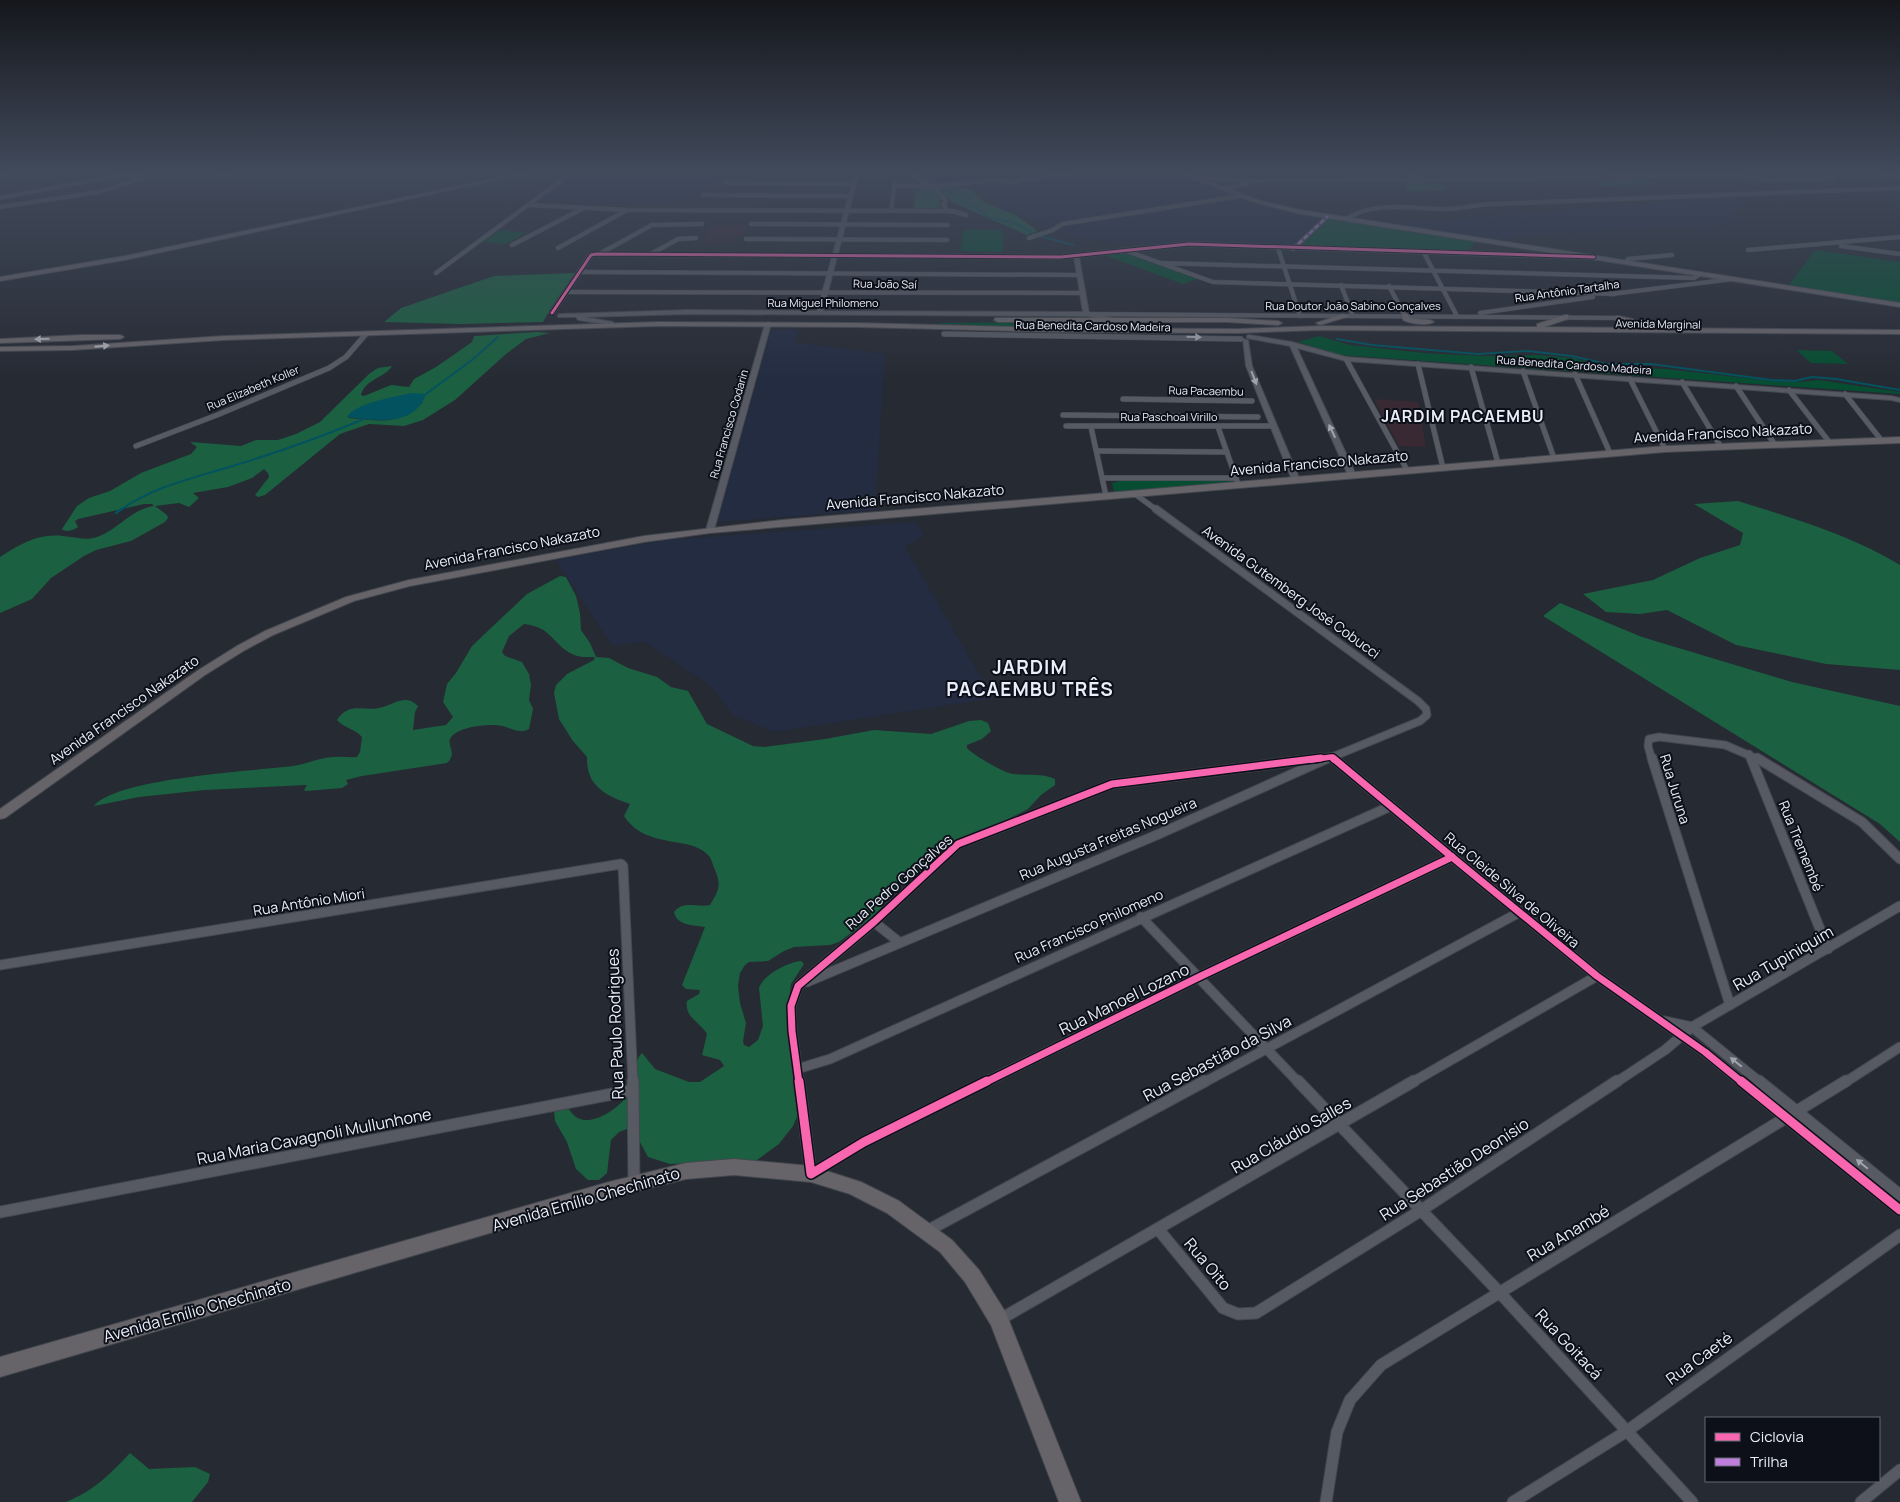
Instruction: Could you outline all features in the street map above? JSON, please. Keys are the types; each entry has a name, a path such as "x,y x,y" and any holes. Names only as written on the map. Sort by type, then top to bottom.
{"main road":[{"path":"0,280 125,258 205,241"},
{"path":"1487,241 1900,305"},
{"path":"1038,314 1056,316 1049,324"},
{"path":"1313,324 1350,316"},
{"path":"1405,316 1407,320 1417,322 1530,326 1550,324 1565,318"},
{"path":"1619,318 1661,328"},
{"path":"3,349 284,337 294,338 302,345 334,335 658,324 1049,324 1073,319 1231,320 1313,324 1900,331"},
{"path":"1,340 80,337 144,338 559,320 611,323 1049,324 1058,333"},
{"path":"1231,320 1245,327 1243,337"},
{"name":"Avenida Marginal","path":"1058,333 1243,337 1284,329 1415,330 1479,334 1836,336 1900,331"},
{"path":"54,348 85,342 85,338 80,337"},
{"name":"Avenida Francisco Nakazato","path":"0,815 217,663 269,633 327,608 379,590 554,555 710,530 1135,494 1237,481 1296,480 1665,449 1900,440"},
{"name":"Avenida Emílio Chechinato","path":"0,1367 634,1183 686,1171 734,1166 811,1174 862,1192 893,1207 927,1230 946,1246 972,1276 999,1320 1070,1502"}],"street":[{"path":"436,274 480,241"},
{"path":"512,245 520,241"},
{"path":"558,248 571,241"},
{"path":"598,254 622,241"},
{"path":"651,254 674,241"},
{"path":"820,312 837,241"},
{"path":"1293,249 1301,241"},
{"path":"1748,250 1862,241"},
{"path":"552,313 591,255 598,254 1076,256 1189,244 1424,253 1572,255"},
{"path":"1827,244 1900,254"},
{"path":"1278,248 1300,316"},
{"path":"1124,250 1208,281 1615,294"},
{"path":"1424,253 1457,316"},
{"path":"1626,262 1628,259 1672,255"},
{"path":"1073,319 1086,314 1076,256"},
{"path":"1160,263 1694,278 1700,274"},
{"path":"579,272 1080,275"},
{"path":"1694,278 1700,283"},
{"name":"Rua Antônio Tartalha","path":"1464,316 1583,298 1733,279"},
{"path":"1341,285 1350,316"},
{"path":"1389,286 1405,316"},
{"name":"Rua João Saí","path":"567,292 1083,293"},
{"path":"1574,292 1583,298"},
{"path":"1496,310 1507,316"},
{"name":"Rua Miguel Philomeno","path":"559,320 568,315 820,312 1086,314 1100,315 1112,319"},
{"path":"552,313 590,321 611,323"},
{"path":"552,313 559,320"},
{"name":"Rua Doutor João Sabino Gonçalves","path":"1100,315 1619,318"},
{"name":"Rua Francisco Codarin","path":"710,530 768,324"},
{"path":"1265,337 1260,334 1284,329"},
{"name":"Rua Benedita Cardoso Madeira","path":"944,334 1058,333"},
{"name":"Rua Elizabeth Koller","path":"136,446 217,415 334,365 346,357 366,334"},
{"path":"1243,337 1249,366 1296,480"},
{"name":"Rua Benedita Cardoso Madeira","path":"1243,337 1265,337 1346,359 1630,378 1845,394 1900,400"},
{"path":"1292,344 1352,475"},
{"path":"1346,359 1407,470"},
{"path":"1418,364 1442,468"},
{"path":"1471,367 1498,463"},
{"path":"1523,371 1554,458"},
{"path":"1575,374 1610,453"},
{"path":"1630,378 1665,449"},
{"path":"1682,382 1722,447"},
{"path":"1736,386 1775,445"},
{"path":"1789,390 1830,443"},
{"path":"1845,394 1882,441"},
{"name":"Rua Pacaembu","path":"1123,400 1252,401"},
{"name":"Rua Pacaembu","path":"1160,400 1161,416"},
{"name":"Rua Pacaembu","path":"1063,414 1258,416"},
{"path":"1161,416 1162,427"},
{"path":"1170,416 1172,427"},
{"name":"Rua Paschoal Virillo","path":"1066,426 1273,426"},
{"path":"1103,478 1237,481 1218,426"},
{"path":"1091,427 1106,496"},
{"path":"1097,451 1227,452"},
{"name":"Avenida Gutemberg José Cobucci","path":"1135,494 1418,701 1426,709 1427,715"},
{"name":"Rua Augusta Freitas Nogueira","path":"798,986 1159,834 1331,757 1420,721 1427,715"},
{"name":"Rua Juruna","path":"1730,1005 1648,746 1649,739 1659,737 1725,745 1749,754 1772,766 1862,822 1900,858"},
{"name":"Rua Tremembé","path":"1749,754 1828,949"},
{"name":"Rua Cleide Silva de Oliveira","path":"1331,757 1597,976 1662,1021 1681,1037 1705,1052 1900,1210"},
{"name":"Rua Pedro Gonçalves","path":"798,986 874,922 958,844 1112,784 1331,757"},
{"name":"Rua Francisco Philomeno","path":"798,1069 830,1059 1391,806"},
{"name":"Rua Manoel Lozano","path":"811,1174 864,1142 1199,977 1453,856"},
{"name":"Rua Antônio Miori","path":"0,965 622,864"},
{"name":"Rua Paulo Rodrigues","path":"622,864 633,1090 634,1183"},
{"name":"Rua Tupiniquim","path":"1681,1037 1692,1028 1730,1005 1900,906"},
{"name":"Rua Sebastião da Silva","path":"927,1230 1520,912"},
{"name":"Rua Goitacá","path":"1142,917 1500,1293 1692,1502"},
{"path":"874,922 899,942"},
{"name":"Rua Cláudio Salles","path":"999,1320 1597,976"},
{"path":"798,986 791,1006 811,1174"},
{"name":"Rua Cleide Silva de Oliveira","path":"1662,1021 1692,1028"},
{"path":"1692,1028 1900,1195"},
{"name":"Rua Sebastião Deonísio","path":"1238,1314 1256,1313 1420,1210 1665,1050 1681,1037"},
{"name":"Rua Anambé","path":"1326,1502 1337,1432 1350,1400 1381,1365 1787,1119 1900,1047"},
{"name":"Rua Maria Cavagnoli Mullunhone","path":"0,1212 633,1090"},
{"name":"Rua Oito","path":"1158,1229 1223,1308 1238,1314"},
{"name":"Rua Caeté","path":"1513,1502 1627,1430 1900,1235"},
{"path":"1861,1502 1900,1470"}],"shaded area":[{"path":"703,241 733,241 734,243 702,244"},
{"path":"1111,241 1298,241 1290,248 1198,243 1151,245"},
{"path":"771,330 799,330 795,342 885,354 875,510 717,522"},
{"path":"411,393 426,394 420,405 413,412 403,417 381,420 347,417 351,412 367,404"},
{"path":"1374,399 1418,402 1426,447 1399,446"},
{"path":"915,522 924,535 905,547 993,698 774,732 733,715 710,685 645,642 612,645 556,560 665,540"}],"green space":[{"path":"484,241 511,241 506,244 483,242"},
{"path":"962,241 1003,241 1003,252 961,251"},
{"path":"1305,241 1476,241 1467,252 1299,247"},
{"path":"1815,250 1900,262 1900,303 1789,285"},
{"path":"1118,252 1197,279 1183,284 1101,254"},
{"path":"575,273 543,322 461,324 384,322 401,308 494,276"},
{"path":"1040,322 1037,324 1037,328 928,323"},
{"path":"537,332 550,333 526,339 506,354 455,400 423,420 404,426 369,424 340,434 265,495 258,497 255,495 269,477 264,469 252,478 228,487 193,493 199,498 189,507 179,503 155,506 167,515 168,518 165,522 131,541 96,550 84,556 51,578 32,599 0,613 0,557 30,540 45,536 85,539 97,537 112,530 138,511 154,506 152,504 144,504 78,519 75,521 78,527 68,531 62,529 77,506 89,498 110,491 141,473 191,454 197,447 190,442 241,446 256,440 278,440 296,434 320,422 369,374 378,368 392,366 367,385 361,395 364,396 391,385 409,387 414,379 436,367 472,342 474,336","holes":["423,402 413,410 395,419 387,420 347,418"]},
{"path":"1319,336 1350,345 1424,353 1482,356 1537,355 1574,358 1601,366 1667,369 1771,381 1799,382 1819,380 1900,392 1900,394 1339,355 1298,342"},
{"path":"1796,350 1832,351 1848,364 1811,363"},
{"path":"1230,479 1233,485 1117,493 1114,492 1112,483 1124,480"},
{"path":"1738,501 1841,536 1900,565 1900,670 1826,664 1736,645 1667,610 1640,614 1606,612 1583,594 1653,580 1700,558 1740,545 1743,533 1694,504"},
{"path":"560,576 566,577 576,596 581,630 590,643 596,657 609,658 628,668 657,677 671,687 688,691 707,724 753,746 764,747 825,739 874,730 931,734 969,721 981,720 988,723 991,731 982,739 967,745 970,751 1009,773 1045,776 1055,779 1055,785 1041,795 1028,809 971,837 926,870 900,884 889,895 879,912 839,942 830,945 794,947 768,961 749,962 745,965 740,973 738,986 740,1003 746,1023 743,1041 744,1045 749,1047 758,1040 763,1026 759,988 761,983 765,978 783,967 801,961 804,964 791,984 786,1019 802,1074 805,1098 793,1126 779,1144 757,1160 670,1164 648,1157 634,1131 627,1129 619,1132 611,1140 607,1173 599,1180 588,1180 576,1169 567,1142 555,1121 554,1111 566,1105 576,1117 583,1120 598,1118 613,1110 629,1093 637,1061 642,1053 655,1069 689,1082 700,1082 724,1066 720,1060 702,1055 707,1034 690,1016 687,1007 687,1001 699,994 700,990 686,989 682,985 705,927 682,922 678,920 674,912 686,905 710,905 719,884 711,859 701,849 691,845 656,838 644,834 634,827 624,816 630,804 606,793 594,783 590,775 587,757 573,741 559,719 554,693 556,685 567,674 594,660 595,657 575,655 565,650 540,628 524,624 509,636 502,652 505,656 522,662 529,674 531,685 529,700 533,709 529,729 519,731 503,726 491,725 476,726 462,730 450,739 452,755 447,763 362,776 346,780 348,784 342,788 306,791 304,790 307,785 205,790 139,797 94,806 107,796 156,782 219,773 293,766 329,757 357,757 360,752 362,737 337,720 347,710 383,707 405,700 414,702 418,706 415,712 413,730 446,725 453,717 443,702 447,684 472,646 527,594"},
{"path":"1560,603 1642,637 1792,682 1900,706 1900,842 1880,824 1543,616"},
{"path":"130,1453 149,1469 195,1467 210,1474 208,1482 192,1502 66,1502 101,1481"}],"waterway":[{"path":"1059,241 1073,245"},
{"path":"426,394 472,360 498,337"},
{"path":"1337,339 1372,345 1478,354 1528,351 1572,356 1606,364 1651,364 1771,380 1795,381 1812,377 1836,379 1900,390"},
{"path":"119,511 157,490 244,463 364,419"},
{"path":"116,513 121,509"}],"marked path":[{"path":"1293,249 1301,241"}],"cycle path":[{"path":"552,313 591,255 596,254 1061,257 1189,244 1594,257"},
{"path":"1453,856 1199,977 864,1142 811,1174 792,1031 791,1006 798,986 874,922 958,844 1112,784 1331,757 1597,976 1705,1052 1900,1210"}],"district":[{"name":"JARDIM PACAEMBU","path":"1463,416"},
{"name":"JARDIM PACAEMBU TRÊS","path":"1030,678"}]}
